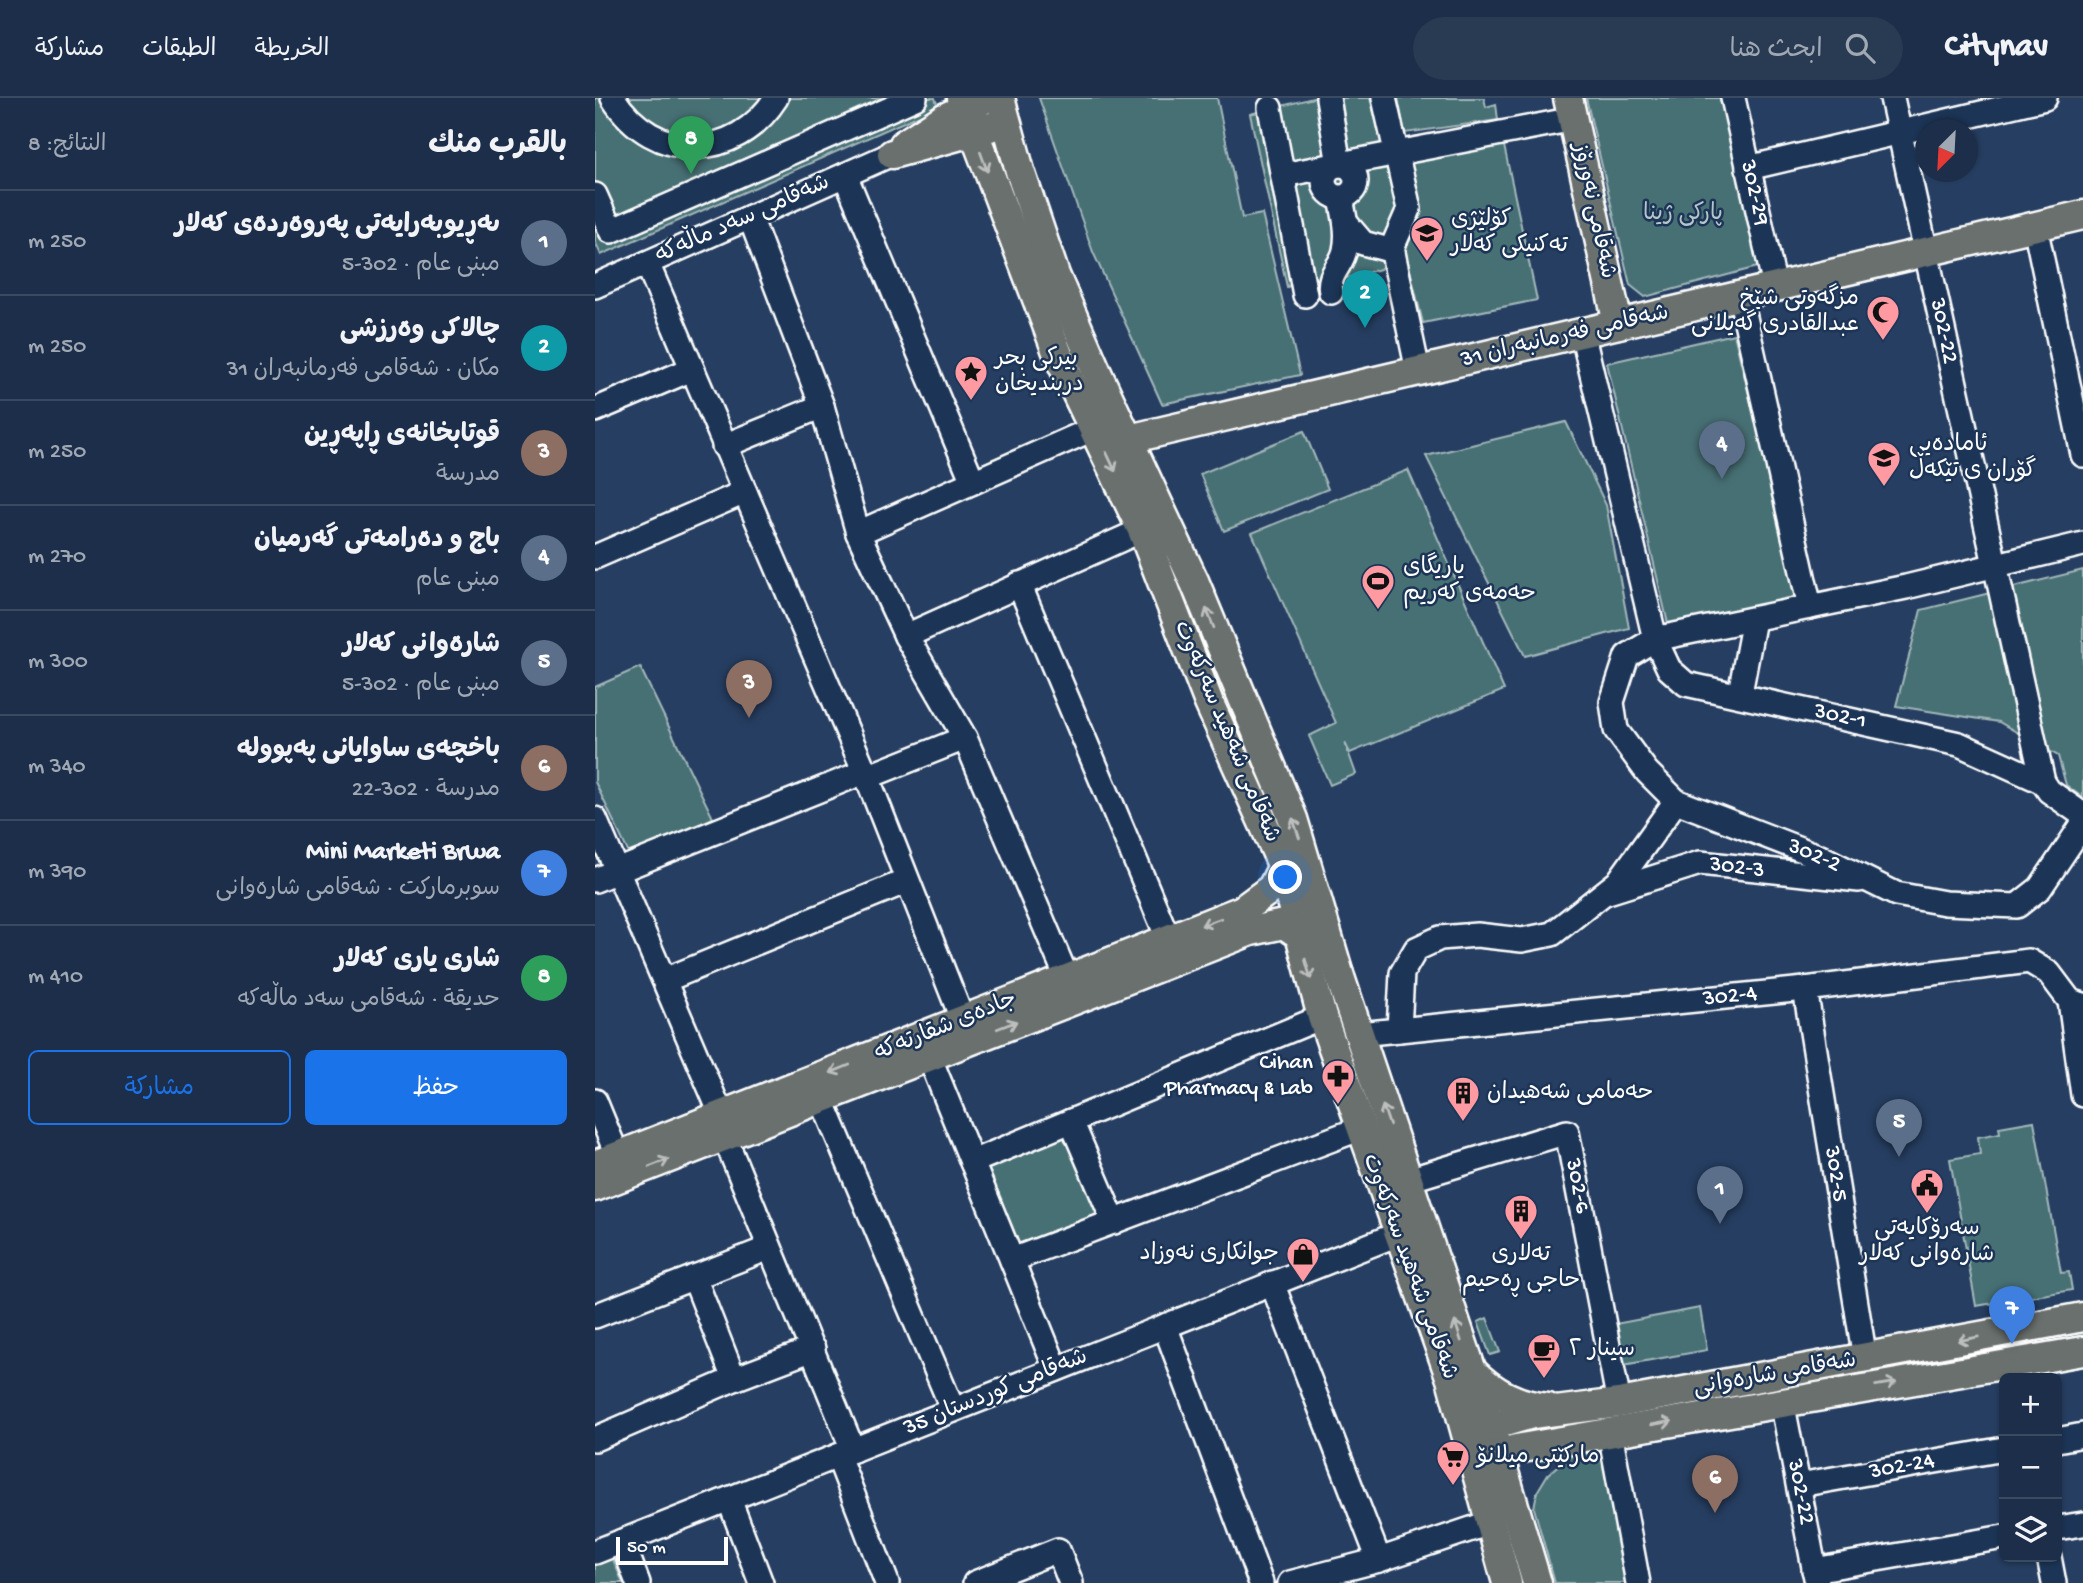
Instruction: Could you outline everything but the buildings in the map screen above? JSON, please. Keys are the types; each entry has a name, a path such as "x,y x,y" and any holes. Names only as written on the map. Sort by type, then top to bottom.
{"main road":[{"path":"892,154 925,129 971,109 1003,110"},
{"name":"شەقامی شەهید سەرکەوت","path":"971,109 1059,356 1142,530 1209,703 1282,868 1297,933 1359,1129 1398,1234 1479,1429 1506,1524 1537,1583"},
{"name":"شەقامی نەورۆز","path":"1571,109 1618,324"},
{"name":"شەقامی شەهید سەرکەوت","path":"1003,110 1055,275 1195,583 1286,799 1359,1034 1472,1371 1479,1429"},
{"name":"شەقامی فەرمانبەران 31","path":"1129,439 2083,215"},
{"name":"جادەی شقارتەکە","path":"606,1161 823,1100 1247,920 1272,888 1282,868"},
{"name":"جادەی شقارتەکە","path":"595,1187 963,1021 1168,938 1247,920 1284,924 1297,933"},
{"name":"شەقامی شارەوانی","path":"1479,1429 1532,1414 1619,1403 2083,1317"},
{"name":"شەقامی شارەوانی","path":"1487,1457 1783,1401 2015,1371 2083,1350"},
{"path":"1472,1371 1493,1390 1517,1402 1564,1410"},
{"path":"1506,1524 1524,1472 1538,1455 1560,1442"},
{"name":"شەقامی شەهید سەرکەوت","path":"1506,1524 1507,1583"}],"street":[{"path":"613,98 629,120 654,138 698,147 721,143 744,133 762,117 776,98"},
{"path":"595,195 611,231 915,98"},
{"path":"1328,98 1339,165"},
{"path":"1384,98 1409,209 1393,251 1418,371"},
{"name":"302-29","path":"1733,98 1775,287"},
{"name":"302-22","path":"1892,98 2043,782"},
{"path":"1748,168 2045,98"},
{"path":"1270,108 1305,295"},
{"path":"1283,176 1397,152 1571,109"},
{"name":"شەقامی سەد ماڵەکە","path":"597,279 647,263 892,154"},
{"path":"1331,292 1329,282 1346,248 1346,223 1341,198 1329,193 1324,182 1328,171 1339,165"},
{"path":"845,175 974,482"},
{"path":"750,217 823,406 858,533 906,636 965,738 1067,978"},
{"path":"1346,223 1363,243 1393,251"},
{"path":"2035,226 2083,455"},
{"path":"647,263 866,774 963,1021"},
{"path":"1740,295 1810,607"},
{"name":"302-1","path":"1582,332 1655,639 1669,670 1686,684 1959,744 2043,782 2049,791 2083,815"},
{"path":"595,410 691,369"},
{"path":"724,446 823,406"},
{"path":"858,533 1095,428"},
{"path":"595,557 745,492"},
{"path":"906,636 1142,530"},
{"path":"1655,639 1810,607 2083,544"},
{"path":"1019,584 1168,938"},
{"path":"1740,694 1754,619"},
{"name":"302-2","path":"1655,639 1627,656 1612,702 1616,730 1647,772 1676,801 1872,881 1896,894 1945,903 2017,906 2040,888 2083,824"},
{"path":"595,880 965,738"},
{"path":"1399,1030 1402,973 1416,949 1440,938 1477,935 1522,940 1552,934 1618,882 1676,801"},
{"path":"595,819 665,980 769,1248 813,1349 887,1583"},
{"name":"302-3","path":"1605,893 1700,863 1872,881"},
{"path":"665,980 907,881"},
{"name":"302-4","path":"1359,1034 1805,989 2029,961 2049,974 2077,1003"},
{"name":"302-5","path":"1805,989 1865,1359"},
{"path":"2077,1003 2083,1095"},
{"path":"972,1162 1322,1017"},
{"path":"929,1056 1056,1369"},
{"path":"823,1100 953,1410"},
{"path":"595,1101 606,1161"},
{"path":"1071,1121 1114,1222"},
{"path":"1012,1260 1359,1129"},
{"name":"302-6","path":"1408,1180 1567,1132 1619,1403"},
{"name":"شەقامی کوردستان 35","path":"595,1552 1398,1234"},
{"path":"595,1316 769,1248"},
{"path":"694,1277 734,1379"},
{"path":"1272,1283 1379,1560"},
{"path":"1165,1326 1261,1583"},
{"path":"595,1439 734,1379 813,1349"},
{"name":"302-22","path":"1783,1401 1815,1576"},
{"path":"1610,1432 1638,1583"},
{"path":"2062,1439 2083,1435"},
{"name":"302-24","path":"1799,1486 1999,1450"},
{"path":"729,1499 761,1583"},
{"path":"1290,1583 1506,1524"},
{"path":"2062,1527 2083,1524"},
{"path":"1815,1576 1999,1538"},
{"path":"622,1541 638,1583"},
{"path":"975,1583 1058,1550 1071,1583"},
{"path":"2050,1562 2054,1583"}],"green space":[{"path":"595,98 935,98 938,107 601,255 595,241"},
{"path":"1039,98 1217,98 1242,218 1262,214 1300,375 1162,404 1093,252"},
{"path":"1313,98 1370,98 1399,208 1385,264 1380,269 1312,288 1310,277 1287,287 1250,114"},
{"path":"1398,98 1484,98 1486,107 1496,104 1498,120 1405,133"},
{"name":"پارکی ژینا","path":"1586,98 1725,98 1765,265 1645,297 1630,285"},
{"path":"1503,141 1537,300 1423,323 1405,250 1420,219 1409,161"},
{"path":"1734,334 1799,598 1669,628 1607,363"},
{"path":"1566,422 1606,505 1629,628 1525,656 1426,456"},
{"path":"1304,431 1328,489 1224,531 1200,474"},
{"name":"یاریگای ‌حەمەی کەریم","path":"1408,470 1504,690 1350,753 1345,743 1356,774 1330,785 1309,736 1336,723 1252,533"},
{"path":"2083,570 2083,798 2066,785 2058,756 1999,722 1896,706 1921,610"},
{"path":"640,667 713,818 630,856 595,782 595,687"},
{"path":"2034,1121 2061,1273 2069,1272 2072,1290 1976,1306 1950,1159 1980,1154 1978,1137 2000,1133 1999,1127"},
{"path":"1067,1132 1102,1216 1019,1250 984,1166"},
{"path":"1700,1308 1707,1350 1623,1365 1615,1324"},
{"path":"1487,1318 1500,1352 1490,1355 1478,1322"},
{"path":"1603,1451 1627,1583 1555,1583 1534,1508 1537,1492 1548,1474 1568,1457"},
{"path":"612,1557 623,1583 595,1583 595,1564"}],"place":[{"name":"شاری یاری کەلار","path":"691,174"},
{"name":"کۆلێژی تەکنیکی کەلار","path":"1427,263"},
{"name":"چالاکی وەرزشی","path":"1365,328"},
{"name":"مزگەوتی شێخ عبدالقادری گەیلانی","path":"1883,342"},
{"name":"بيركى بحر دربنديخان","path":"971,402"},
{"name":"باج و دەرامەتی گەرمیان","path":"1722,479"},
{"name":"ئامادەیی گۆران ی تێکەڵ","path":"1884,488"},
{"name":"یاریگای ‌حەمەی کەریم","path":"1378,611"},
{"name":"قوتابخانەی ڕاپەڕین","path":"749,718"},
{"name":"Cihan Pharmacy & Lab","path":"1338,1106"},
{"name":"حەمامی شەهیدان","path":"1463,1123"},
{"name":"شارەوانی کەلار","path":"1899,1157"},
{"name":"سەرۆکایەتی شارەوانی کەلار","path":"1927,1215"},
{"name":"ىەڕیوبەرایەتی پەروەردەی کەلار","path":"1720,1224"},
{"name":"تەلاری حاجی ڕەحیم","path":"1521,1241"},
{"name":"جوانکاری نەوزاد","path":"1303,1284"},
{"name":"Mini Marketi Brwa","path":"2012,1344"},
{"name":"سینار ٢","path":"1544,1380"},
{"name":"مارکێتی میلانۆ","path":"1453,1487"},
{"name":"باخچەی ساوایانی پەپوولە","path":"1715,1513"}]}
